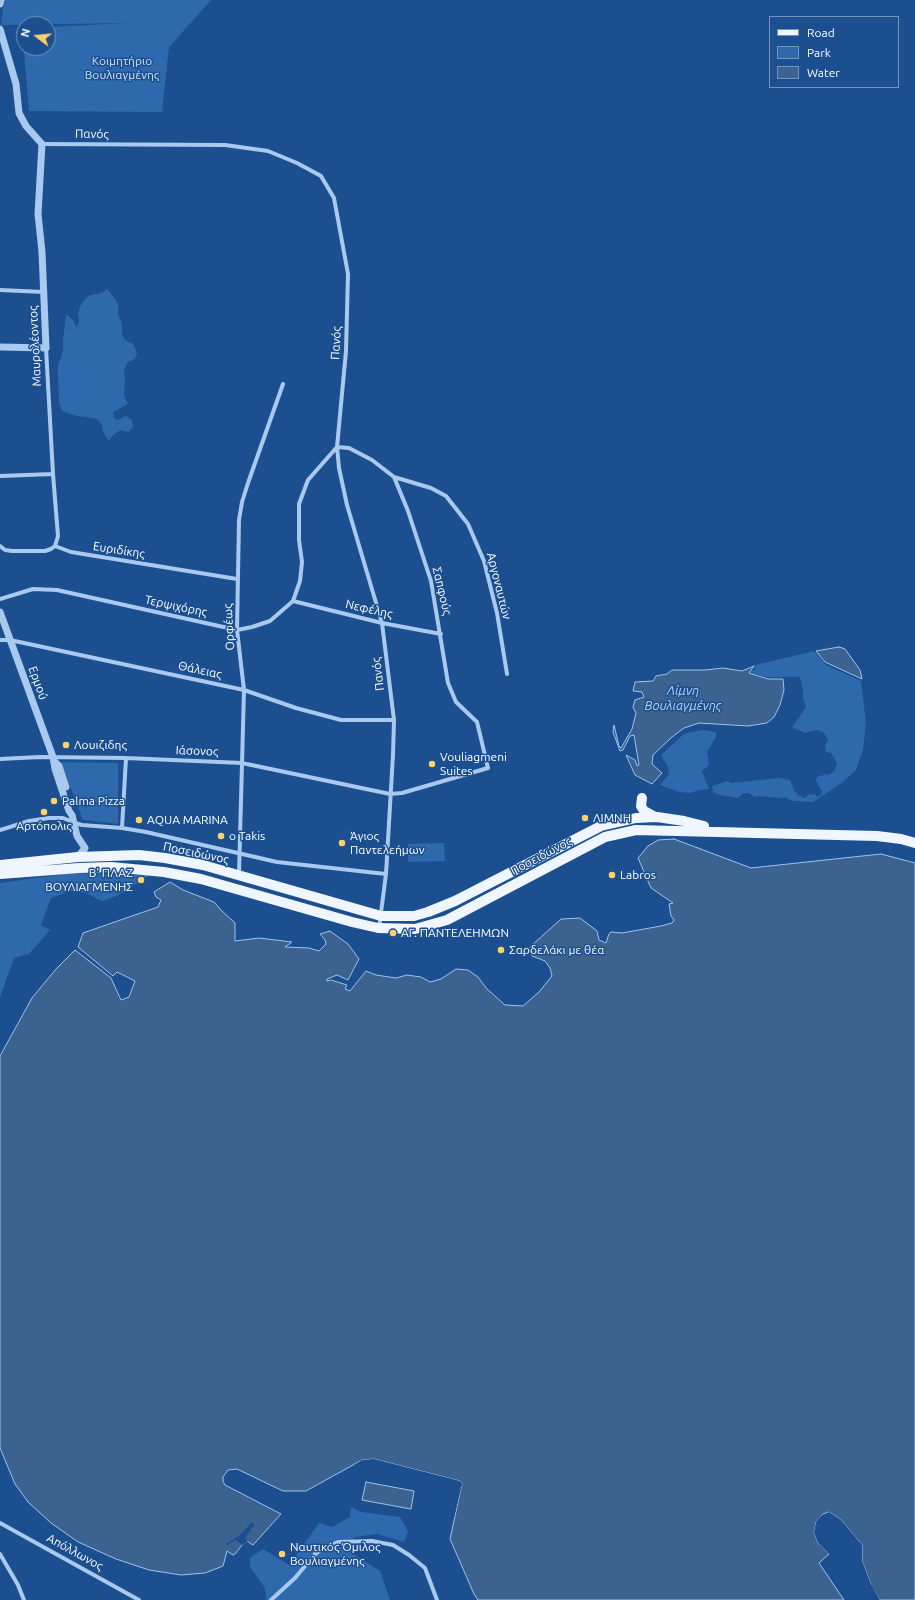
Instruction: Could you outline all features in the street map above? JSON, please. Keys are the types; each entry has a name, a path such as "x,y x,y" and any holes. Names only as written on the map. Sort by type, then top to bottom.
{"main road":[{"path":"642,798 641,806 644,811 657,817"},
{"name":"Ποσειδώνος","path":"0,865 78,857 139,855 190,863 381,916 414,916 441,908 601,826 636,818 657,817 684,821 722,831"},
{"path":"624,820 624,832"},
{"name":"Ποσειδώνος","path":"0,874 111,867 164,872 188,876 238,889 339,919 378,928 415,929 447,920 598,840 624,832 636,830 722,831 776,834 877,836 901,839 915,843"}],"street":[{"path":"0,4 1,0"},
{"path":"0,29 16,84 19,113 26,126 42,144"},
{"name":"Μαυρολέοντος","path":"42,144 38,214 58,536 55,546"},
{"name":"Πανός","path":"42,144 225,145 268,151 297,163 321,176 334,198 348,274 346,351 337,447 339,468 347,505 382,624 394,720 390,794"},
{"path":"0,290 44,292"},
{"path":"0,347 46,348"},
{"name":"Ορφέως","path":"240,876 244,690 237,630 239,520 242,502 248,483 280,397 283,384"},
{"name":"Σαπφούς","path":"337,447 349,448 372,460 394,477 408,511 431,581 448,683 456,702 477,722 488,768 402,793 390,794"},
{"name":"Τερψιχόρης","path":"0,599 33,589 57,590 237,630 270,621 293,601 300,581 302,562 299,540 299,504 308,480 337,447"},
{"path":"0,476 53,474"},
{"name":"Αργοναυτών","path":"394,477 431,488 446,496 468,524 484,561 497,613 507,674"},
{"path":"0,546 5,550 12,552 45,551 55,546"},
{"name":"Ευριδίκης","path":"55,546 71,552 237,579"},
{"name":"Νεφέλης","path":"293,601 382,624 441,634"},
{"name":"Ερμού","path":"0,612 54,760 55,769 75,824 77,836 80,840 78,857 79,868"},
{"name":"Θάλειας","path":"0,640 10,640 244,690 296,708 341,720 394,720"},
{"path":"122,828 126,758"},
{"name":"Ιάσονος","path":"0,759 54,760 126,758 242,762 390,794"},
{"path":"378,928 381,916 386,874 390,794"},
{"path":"0,830 29,821 49,818 63,818 75,824 122,828 172,837 277,862 386,874"},
{"name":"Απόλλωνος","path":"0,1523 139,1600"},
{"path":"271,1600 295,1578 315,1554 324,1547 339,1542 372,1541 393,1545 409,1555 425,1568 437,1600"},
{"path":"0,1554 24,1600"}],"green space":[{"name":"Κοιμητήριο Βουλιαγμένης","path":"4,0 211,0 169,47 162,112 29,111 24,56 56,56 56,27 126,23 56,24 56,16 16,16 16,25 1,25"},
{"path":"107,289 118,304 118,315 122,323 122,334 125,340 133,344 137,352 135,359 128,362 124,370 124,396 128,404 113,412 114,418 118,420 126,416 132,420 133,427 128,432 121,430 114,434 109,441 103,432 102,425 97,419 77,416 62,411 59,403 58,376 58,364 63,351 66,314 73,320 77,328 79,321 78,314 85,299 91,295 102,293"},
{"path":"814,651 826,665 861,681 866,723 863,750 856,770 843,782 813,802 793,801 785,797 754,797 749,793 743,793 738,798 720,795 713,792 712,786 728,781 731,783 779,778 790,780 794,790 799,796 805,798 808,795 815,794 817,797 821,795 822,791 816,781 817,777 827,774 827,776 834,771 837,763 831,753 826,752 825,746 828,739 824,733 818,730 805,733 792,727 806,707 803,699 803,690 800,677 765,677 750,672 755,669 756,665"},
{"path":"703,730 716,732 716,737 707,752 709,765 702,771 709,789 690,793 680,792 660,785 669,774 668,767 661,755 684,734"},
{"path":"61,762 118,763 118,824 83,820"},
{"path":"444,843 445,861 408,862 408,844"},
{"path":"72,873 150,875 117,896 102,901 86,893 70,891 51,898 41,925 50,930 29,954 14,958 0,997 0,883"},
{"path":"351,1507 361,1512 400,1517 408,1531 404,1542 377,1534 355,1537 350,1547 355,1555 380,1571 390,1600 266,1600 265,1588 250,1567 250,1558 263,1549 289,1565 319,1523 332,1527 350,1517"}],"water":[{"path":"839,647 845,649 860,670 862,679 825,662 816,651"},
{"name":"Λίμνη Βουλιαγμένης","path":"754,666 749,673 768,679 783,679 784,690 780,705 774,717 767,723 748,726 699,723 684,728 653,755 652,764 662,773 652,784 635,775 626,755 635,760 637,766 639,765 634,735 630,736 623,750 620,751 613,732 614,725 619,746 621,748 632,729 636,713 633,707 635,700 644,697 642,692 633,691 635,682 653,681 656,676 667,674 672,670 705,670 723,668 742,671"},
{"path":"674,839 751,868 881,854 915,863 915,1600 880,1600 872,1587 862,1561 862,1545 841,1520 829,1512 823,1514 816,1522 814,1532 818,1543 829,1554 819,1563 844,1600 478,1600 450,1539 462,1484 460,1481 374,1459 362,1460 306,1491 283,1491 237,1469 228,1470 223,1477 225,1485 281,1514 253,1545 247,1541 233,1555 227,1551 223,1566 205,1573 181,1575 149,1570 116,1559 78,1542 51,1523 28,1502 15,1484 0,1448 0,1056 32,998 56,969 75,950 111,978 121,1000 129,997 135,981 117,972 113,976 78,947 83,933 158,907 161,900 156,897 154,892 170,882 183,890 214,902 235,923 235,941 259,938 292,942 285,947 309,948 319,951 326,944 325,940 320,934 330,931 348,944 359,959 348,980 337,975 327,979 327,981 331,980 347,985 345,989 350,991 366,971 376,975 396,978 407,975 421,977 430,982 441,979 456,969 468,970 478,977 487,989 505,1005 523,1006 539,992 552,976 550,968 545,961 532,956 530,947 561,919 580,918 597,931 599,940 606,943 611,932 622,933 672,923 674,920 671,916 669,904 673,903 651,888 638,858 648,846 658,840"},
{"path":"366,1482 414,1491 411,1509 362,1500"}],"pier":[{"path":"374,1459 460,1481 462,1484 454,1518 452,1518 460,1484 458,1482 373,1461 362,1462 355,1466 354,1465 362,1460"},
{"path":"829,1512 841,1520 862,1545 862,1561 871,1584 880,1600 878,1600 870,1588 860,1562 860,1546 840,1521 829,1514 824,1515 818,1523 816,1532 820,1541 831,1553 829,1554 818,1543 814,1532 816,1522 821,1516"},
{"path":"252,1522 254,1525 245,1538 248,1541 242,1545 236,1540 227,1545 226,1544 240,1535"}],"place":[{"name":"Λουιζιδης","path":"66,745"},
{"name":"Vouliagmeni Suites","path":"432,764"},
{"name":"Palma Pizza","path":"54,801"},
{"name":"Αρτόπολις","path":"44,812"},
{"name":"ΛΙΜΝΗ","path":"585,818"},
{"name":"AQUA MARINA","path":"139,820"},
{"name":"o Takis","path":"221,836"},
{"name":"Άγιος Παντελεήμων","path":"342,843"},
{"name":"Labros","path":"612,875"},
{"name":"Β' ΠΛΑΖ ΒΟΥΛΙΑΓΜΕΝΗΣ","path":"141,880"},
{"name":"ΑΓ. ΠΑΝΤΕΛΕΗΜΩΝ","path":"393,933"},
{"name":"Σαρδελάκι με θέα","path":"501,950"},
{"name":"Ναυτικός Όμιλος Βουλιαγμένης","path":"282,1554"}]}
